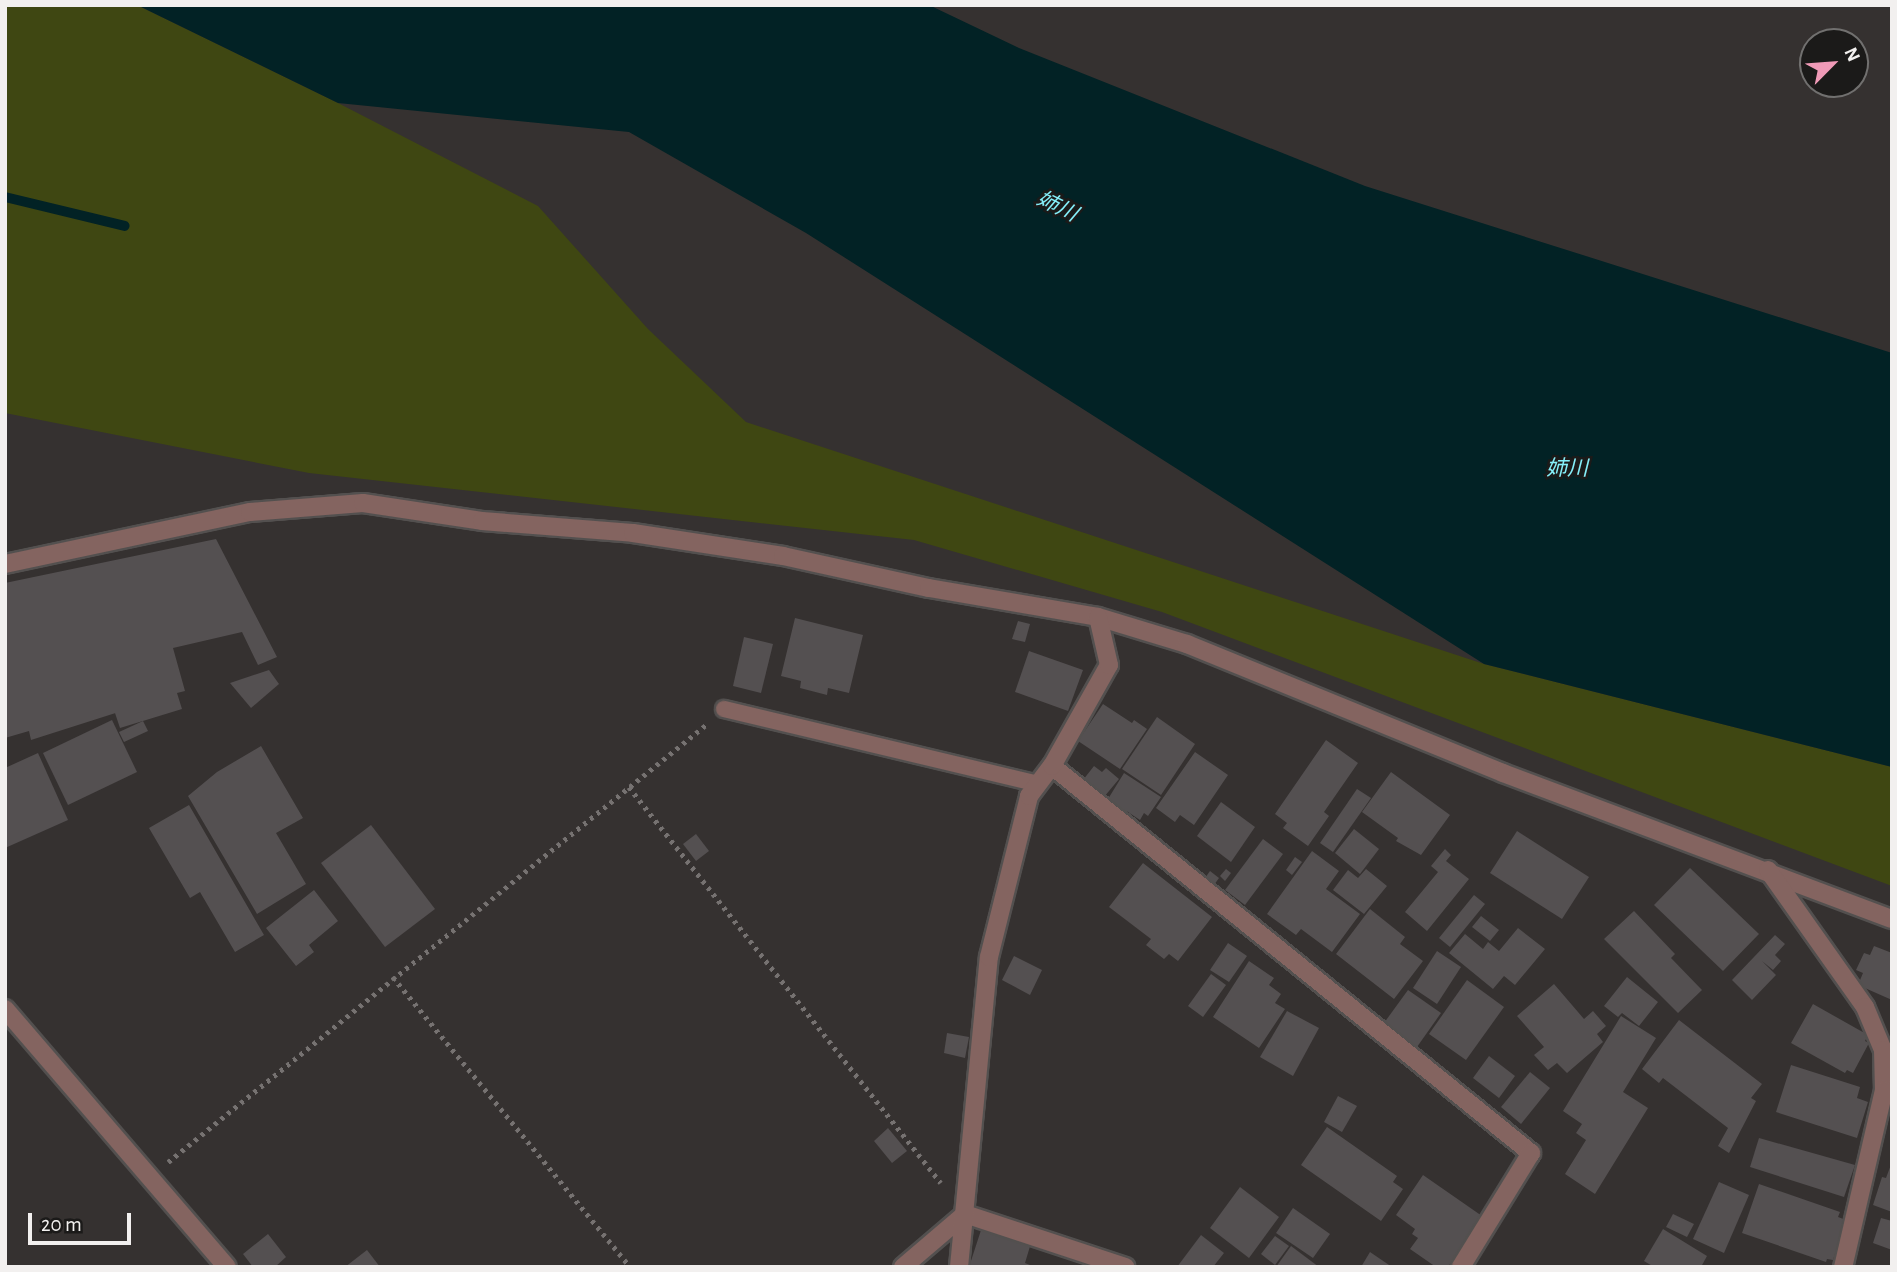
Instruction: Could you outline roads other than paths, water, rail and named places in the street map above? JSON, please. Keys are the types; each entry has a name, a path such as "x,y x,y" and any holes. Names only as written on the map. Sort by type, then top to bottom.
{"street":[{"path":"5,564 250,512 363,503 482,521 633,533 783,556 929,588 1098,617 1187,644 1503,773 1768,870 1892,919"},
{"path":"959,1267 989,957 1029,796 1052,766 1109,665 1098,617"},
{"path":"1052,766 1531,1153 1461,1267"},
{"path":"1768,870 1865,1007 1883,1051 1884,1090 1843,1267"},
{"path":"5,1009 227,1267"},
{"path":"903,1267 965,1214"},
{"path":"965,1214 1125,1267"}],"lane":[{"path":"724,709 1038,784"}],"water":[{"name":"姉川","path":"137,5 929,5 1019,48 1365,186 1892,353 1892,767 1484,664 806,233 629,132 338,103"}],"waterway":[{"path":"5,197 125,226"}]}
